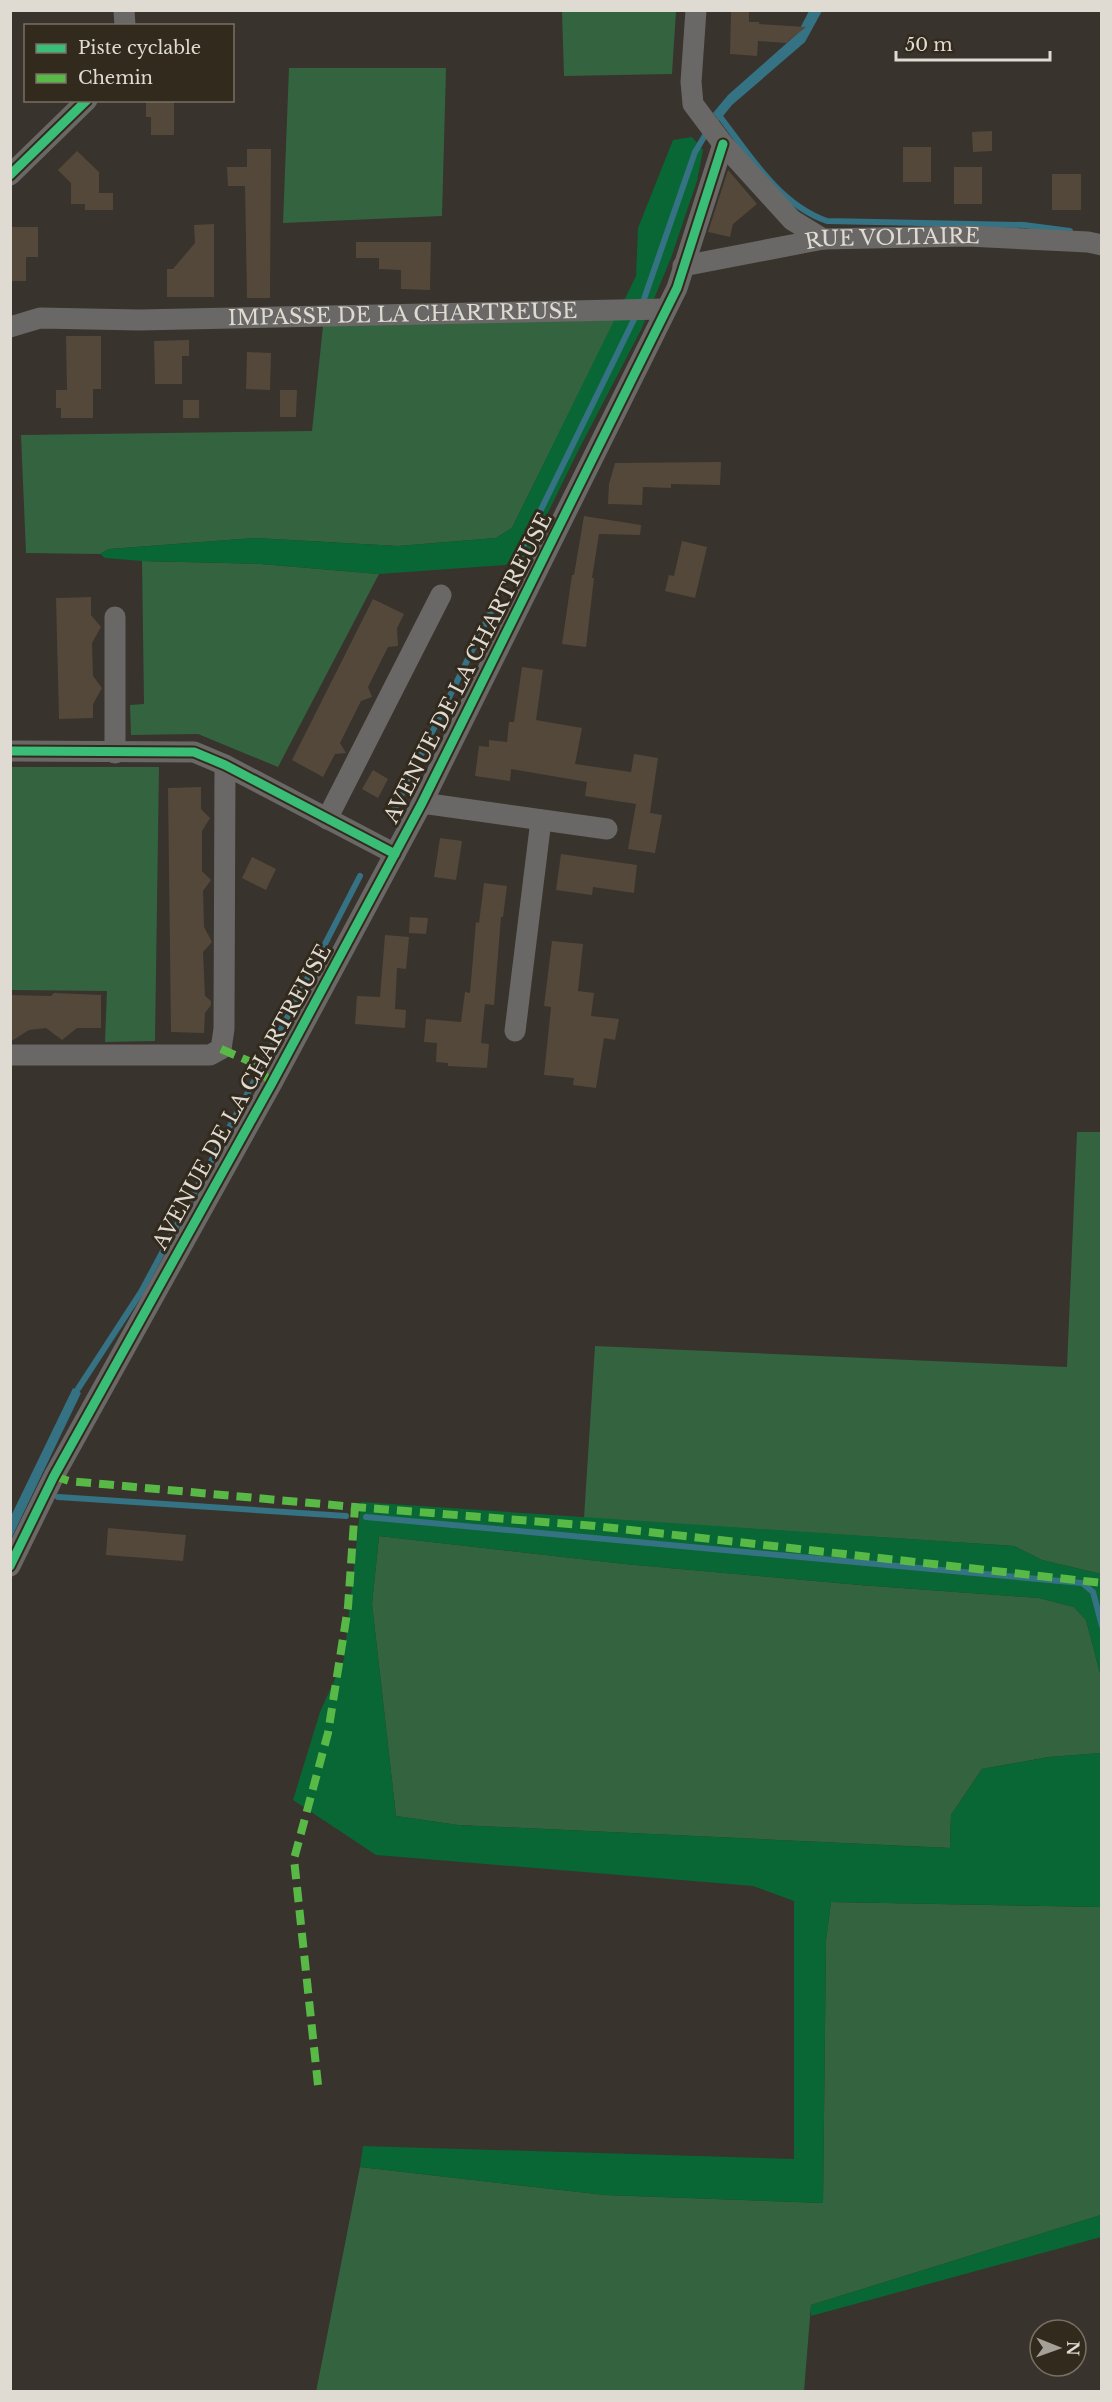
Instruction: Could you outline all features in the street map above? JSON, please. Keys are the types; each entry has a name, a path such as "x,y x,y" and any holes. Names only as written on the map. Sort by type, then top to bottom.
{"street":[{"path":"696,10 693,104 723,144 792,220 823,238"},
{"path":"10,175 85,102"},
{"name":"AVENUE DE LA CHARTREUSE","path":"10,1566 54,1476 272,1083 422,804 658,309 676,288 723,144"},
{"name":"RUE VOLTAIRE","path":"683,266 823,238 967,236 1088,242 1101,245"},
{"name":"IMPASSE DE LA CHARTREUSE","path":"10,327 40,318 139,320 658,309"},
{"path":"327,819 441,596"},
{"path":"115,617 115,753"},
{"path":"10,751 194,752 225,765 395,854"},
{"path":"10,1055 210,1055 221,1049 224,1029 225,765"},
{"path":"422,804 607,829"},
{"path":"515,1031 541,820"}],"green space":[{"path":"562,11 676,11 672,74 564,76"},
{"path":"289,68 446,68 442,216 283,223"},
{"path":"692,137 703,150 697,181 671,258 641,330 527,556 505,565 379,574 261,564 142,561 105,558 100,554 109,549 255,538 398,546 496,538 512,528 636,276 638,228 673,140"},
{"path":"623,304 512,528 496,538 398,546 255,538 109,549 100,554 26,553 21,435 312,431 323,326"},
{"path":"142,561 261,564 379,574 278,767 198,734 131,735 130,705 144,704"},
{"path":"11,767 159,767 155,1041 105,1042 107,991 11,990"},
{"path":"1077,1132 1101,1132 1101,1574 1042,1560 1014,1546 584,1518 595,1346 1067,1367"},
{"path":"361,1502 1014,1546 1042,1560 1101,1574 1101,1677 1086,1620 1074,1607 1039,1598 625,1564 379,1536 372,1604 396,1816 458,1825 950,1848 951,1815 982,1769 1049,1757 1101,1753 1101,1907 831,1902 826,1940 823,2203 605,2195 360,2167 363,2146 794,2159 794,1901 753,1886 376,1855 293,1800 320,1712 344,1659"},
{"path":"379,1536 625,1564 1039,1598 1074,1607 1086,1620 1101,1677 1101,1753 1049,1757 982,1769 951,1815 950,1848 458,1825 396,1816 372,1604"},
{"path":"831,1902 1101,1907 1101,2215 811,2305 804,2391 316,2392 360,2167 605,2195 823,2203 826,1940"},
{"path":"1101,2215 1101,2237 811,2316 811,2305"}],"water":[{"path":"809,11 822,11 805,42 732,105 719,121 713,113 728,95 797,34"},
{"path":"73,1388 81,1393 11,1539 11,1516"}],"building":[{"path":"731,10 749,10 749,22 806,27 786,43 758,41 757,56 730,54"},
{"path":"146,102 174,102 174,135 151,135 151,117 146,117"},
{"path":"992,131 992,151 973,152 972,132"},
{"path":"903,147 931,147 931,182 903,182"},
{"path":"247,149 271,149 270,298 247,298 245,186 228,186 227,167 247,167"},
{"path":"77,151 99,172 99,193 113,193 113,210 85,210 85,204 71,204 71,183 58,170"},
{"path":"954,167 982,167 982,204 954,204"},
{"path":"728,170 757,204 733,224 730,237 708,232"},
{"path":"1052,174 1081,174 1081,210 1052,210"},
{"path":"214,224 214,297 167,297 167,269 173,269 195,243 194,225"},
{"path":"10,227 38,227 38,257 26,257 26,281 10,281"},
{"path":"356,242 431,242 430,290 401,289 401,270 379,269 379,258 356,258"},
{"path":"66,336 101,336 101,389 93,389 93,418 61,418 61,408 56,408 56,390 67,390"},
{"path":"189,340 189,356 182,356 182,384 155,384 154,341"},
{"path":"247,352 271,353 270,390 246,389"},
{"path":"280,390 297,390 296,417 280,417"},
{"path":"183,400 199,400 199,418 183,418"},
{"path":"721,462 720,485 671,484 671,488 643,487 642,505 608,504 609,484 615,463"},
{"path":"584,516 641,525 640,535 599,534 592,578 594,578 586,647 562,644 572,575 574,575"},
{"path":"682,541 707,547 695,598 665,591 669,575 674,576"},
{"path":"91,597 91,615 101,627 92,643 93,676 102,688 93,704 93,718 59,719 56,598"},
{"path":"373,599 404,614 397,628 398,646 388,647 368,687 372,697 361,701 340,743 346,753 335,754 323,777 292,760"},
{"path":"522,667 543,670 536,720 582,728 575,764 631,772 634,754 658,758 650,813 662,815 655,853 628,849 636,804 585,796 587,782 511,769 510,781 475,776 479,746 489,747 489,740 507,742 509,722 514,722"},
{"path":"373,770 388,779 378,798 362,789"},
{"path":"201,787 201,809 210,818 202,831 202,871 211,880 203,891 204,927 212,942 203,952 205,996 211,1001 211,1005 205,1013 204,1033 171,1032 168,788"},
{"path":"440,838 462,841 456,880 434,877"},
{"path":"561,854 637,865 634,893 593,887 592,895 556,890"},
{"path":"252,857 276,869 266,890 242,878"},
{"path":"484,883 507,886 503,917 501,917 494,1005 485,1004 481,1043 489,1044 487,1068 448,1066 448,1063 436,1062 437,1043 424,1042 426,1019 461,1022 465,992 470,993 476,922 479,923"},
{"path":"410,917 428,918 426,934 409,933"},
{"path":"385,935 409,937 406,969 397,968 395,1009 406,1010 405,1028 355,1024 357,996 380,997"},
{"path":"552,941 583,944 578,991 594,993 591,1016 619,1019 615,1040 604,1038 596,1088 573,1085 574,1078 544,1075 551,1007 544,1006"},
{"path":"54,993 101,995 101,1028 77,1028 62,1040 46,1028 29,1030 10,1042 10,995 51,996"},
{"path":"108,1528 186,1535 183,1561 106,1555"}],"waterway":[{"path":"718,114 753,161 779,190 794,203 827,221 1024,225 1070,231"},
{"path":"395,808 644,299 695,152 707,132"},
{"path":"74,1395 141,1292 260,1070 360,876"},
{"path":"58,1497 346,1516"},
{"path":"366,1517 1082,1583 1093,1592 1102,1626"}],"marked path":[{"path":"221,1049 251,1062 272,1083"},
{"path":"54,1476 69,1481 595,1526 1102,1583"},
{"path":"318,2085 294,1859 328,1733 348,1607 355,1507"}],"cycle path":[{"path":"10,175 85,102"},
{"path":"10,1566 54,1476 272,1083 422,803 677,288 723,144"},
{"path":"10,751 194,752 225,765 395,854"}]}
